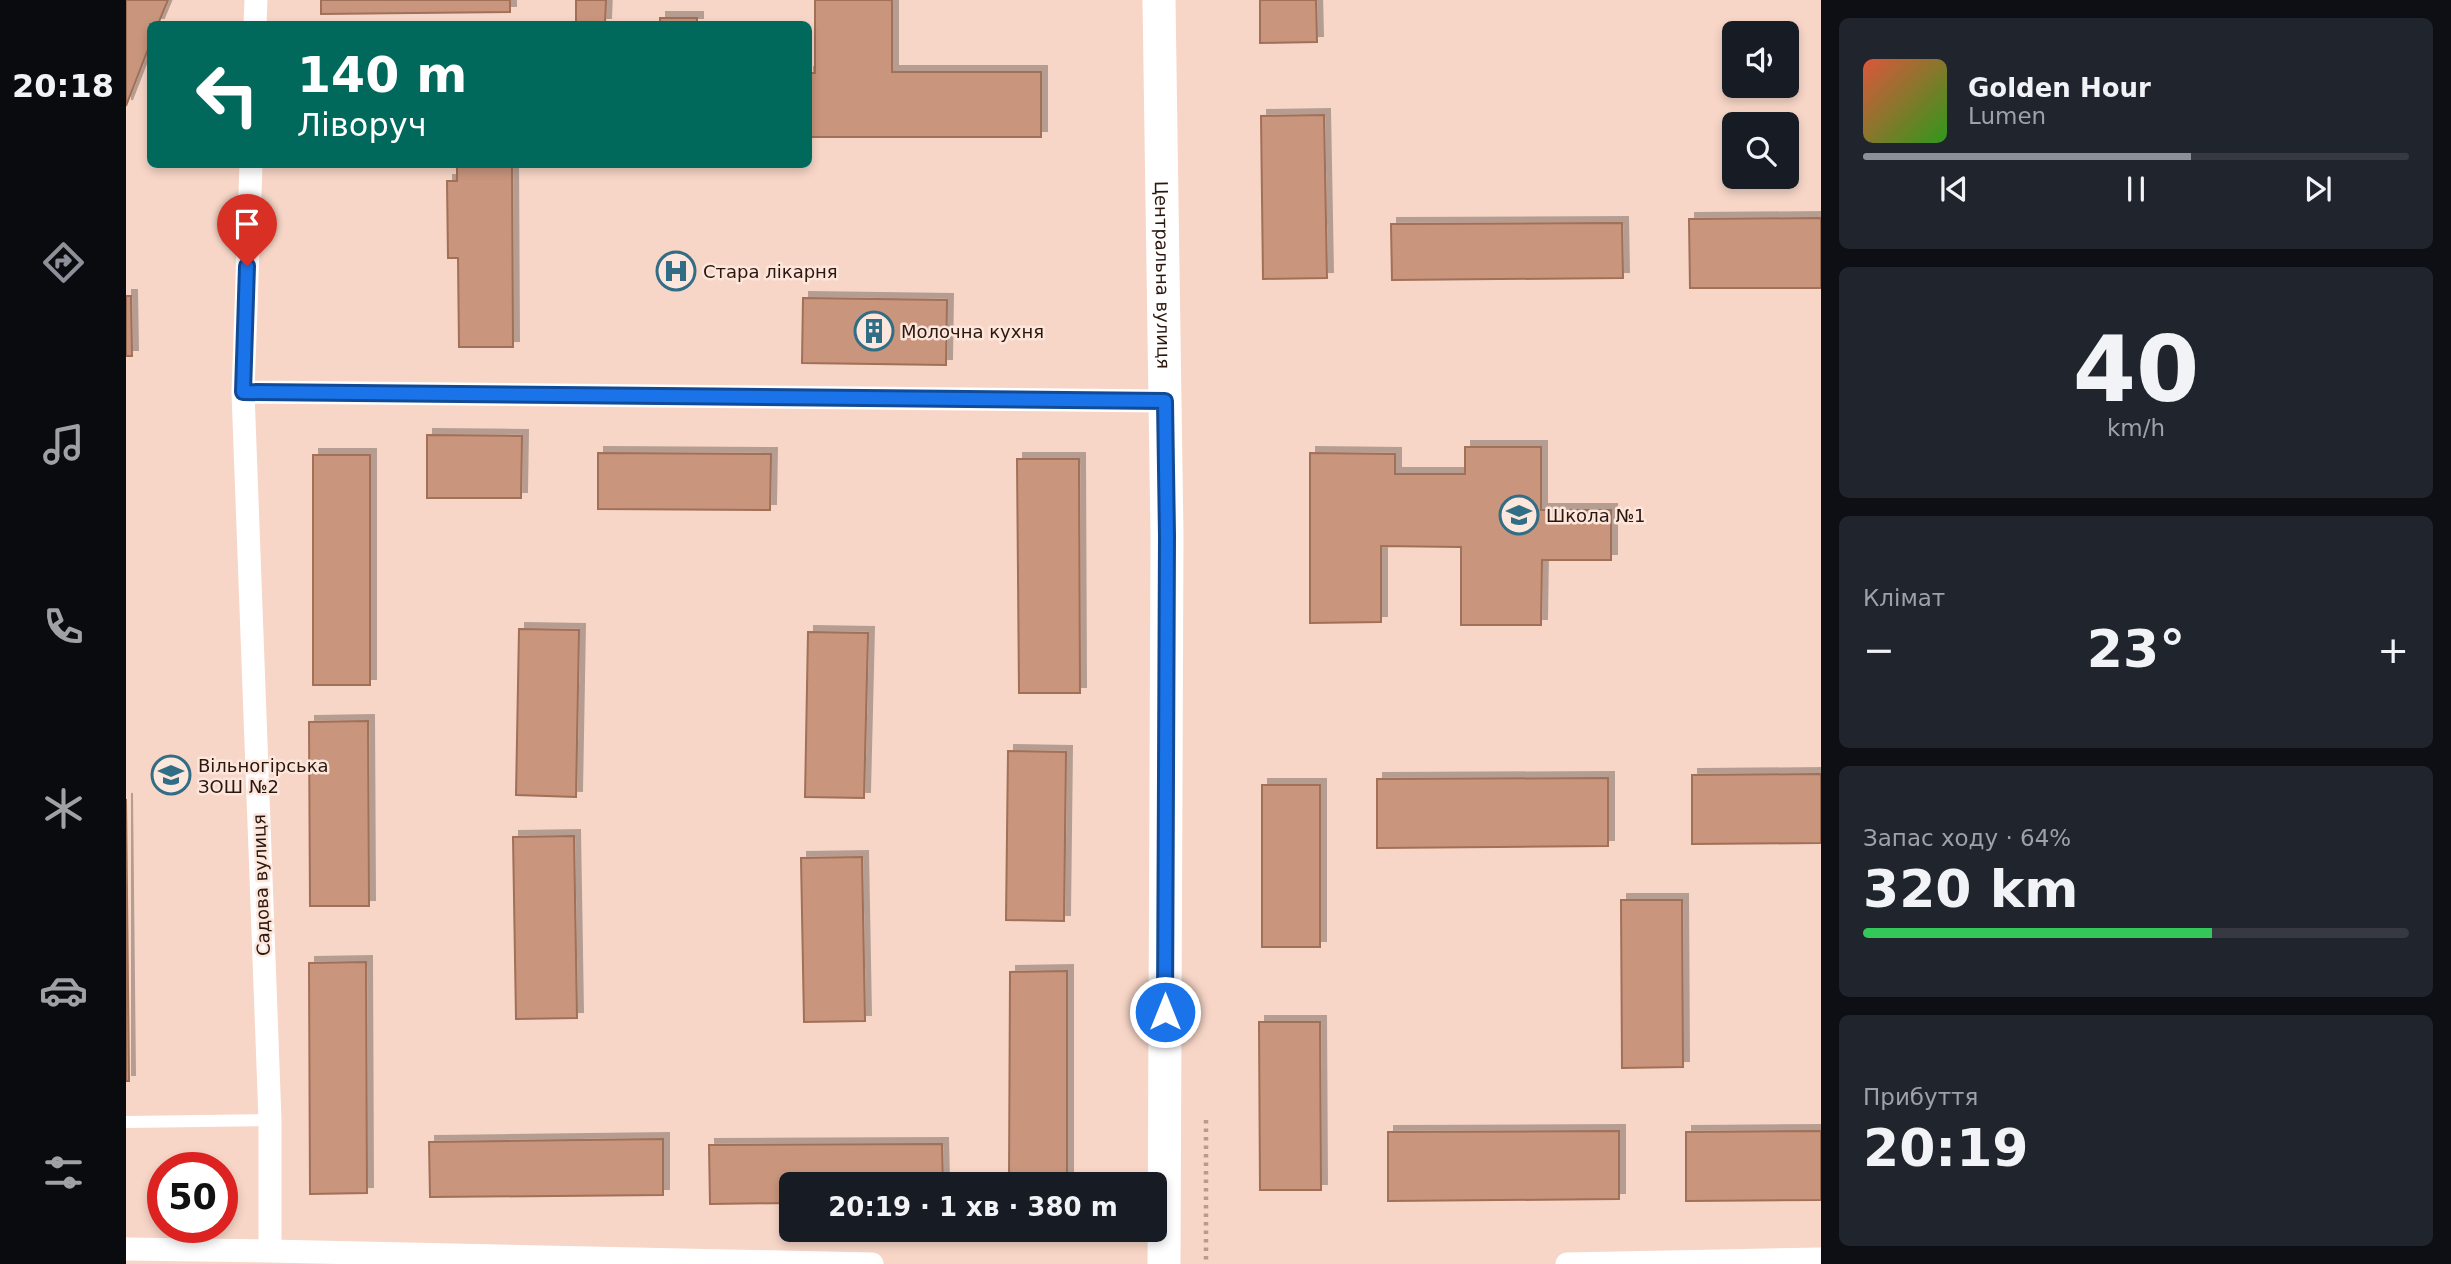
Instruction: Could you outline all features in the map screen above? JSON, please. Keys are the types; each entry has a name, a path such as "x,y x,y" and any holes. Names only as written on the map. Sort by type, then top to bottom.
{"main road":[{"name":"Центральна вулиця","path":"1159,0 1167,536 1164,1264"}],"street":[{"path":"255,21 256,0"},
{"name":"Садова вулиця","path":"251,168 243,392 270,1121 270,1251"},
{"path":"243,392 1165,401"},
{"path":"126,1249 270,1251 295,1257 872,1264"},
{"path":"1567,1264 1821,1259"}],"lane":[{"path":"126,1122 270,1121"}],"path":[{"path":"1206,1120 1206,1264"}],"building":[{"path":"126,0 168,0 159,21 147,21 147,52 126,106"},
{"path":"321,0 510,0 510,12 321,14"},
{"path":"576,0 606,0 605,21 576,21"},
{"path":"815,0 892,0 892,72 1041,72 1041,137 812,137 812,73 815,73"},
{"path":"1260,0 1316,0 1317,42 1260,43"},
{"path":"660,18 697,18 697,21 660,21"},
{"path":"1324,115 1327,278 1263,279 1261,116"},
{"path":"457,168 512,168 513,347 459,347 458,258 448,258 447,181 457,181"},
{"path":"1821,218 1821,288 1690,288 1689,219"},
{"path":"1622,223 1623,278 1392,280 1391,224"},
{"path":"126,296 131,296 132,356 126,356"},
{"name":"Молочна кухня","path":"803,298 947,300 946,365 802,363"},
{"path":"427,435 522,436 521,498 427,498"},
{"path":"1465,447 1541,447 1541,510 1611,510 1611,560 1542,560 1541,625 1461,625 1461,547 1381,546 1381,622 1310,623 1310,453 1395,454 1395,474 1465,474"},
{"path":"598,453 771,454 770,510 598,509"},
{"path":"313,455 370,455 370,685 313,685"},
{"path":"1017,459 1079,459 1080,693 1019,693"},
{"path":"519,629 579,630 576,797 516,795"},
{"path":"808,632 868,633 864,798 805,797"},
{"path":"368,721 369,906 310,906 309,722"},
{"path":"1008,751 1066,752 1064,921 1006,920"},
{"path":"1821,774 1821,843 1692,844 1692,775"},
{"path":"1608,778 1608,846 1377,848 1377,779"},
{"path":"1262,785 1320,785 1320,947 1262,947"},
{"path":"126,799 129,1081 126,1081"},
{"path":"574,836 577,1018 516,1019 513,837"},
{"path":"862,857 865,1021 804,1022 801,858"},
{"path":"1621,900 1682,900 1683,1067 1622,1068"},
{"path":"366,962 367,1193 310,1194 309,963"},
{"path":"1067,971 1067,1172 1009,1172 1010,972"},
{"path":"1259,1022 1320,1022 1321,1190 1260,1190"},
{"path":"1619,1131 1619,1199 1388,1201 1388,1132"},
{"path":"1821,1131 1821,1200 1686,1201 1686,1132"},
{"path":"663,1139 663,1195 430,1197 429,1142"},
{"path":"942,1144 943,1172 779,1172 779,1203 710,1204 709,1145"}],"place":[{"name":"Стара лікарня","path":"676,271"},
{"name":"Молочна кухня","path":"874,331"},
{"name":"Школа №1","path":"1519,515"},
{"name":"Вільногірська ЗОШ №2","path":"171,775"}],"route":[{"path":"247,266 243,392 1165,401 1165,1012"}]}
